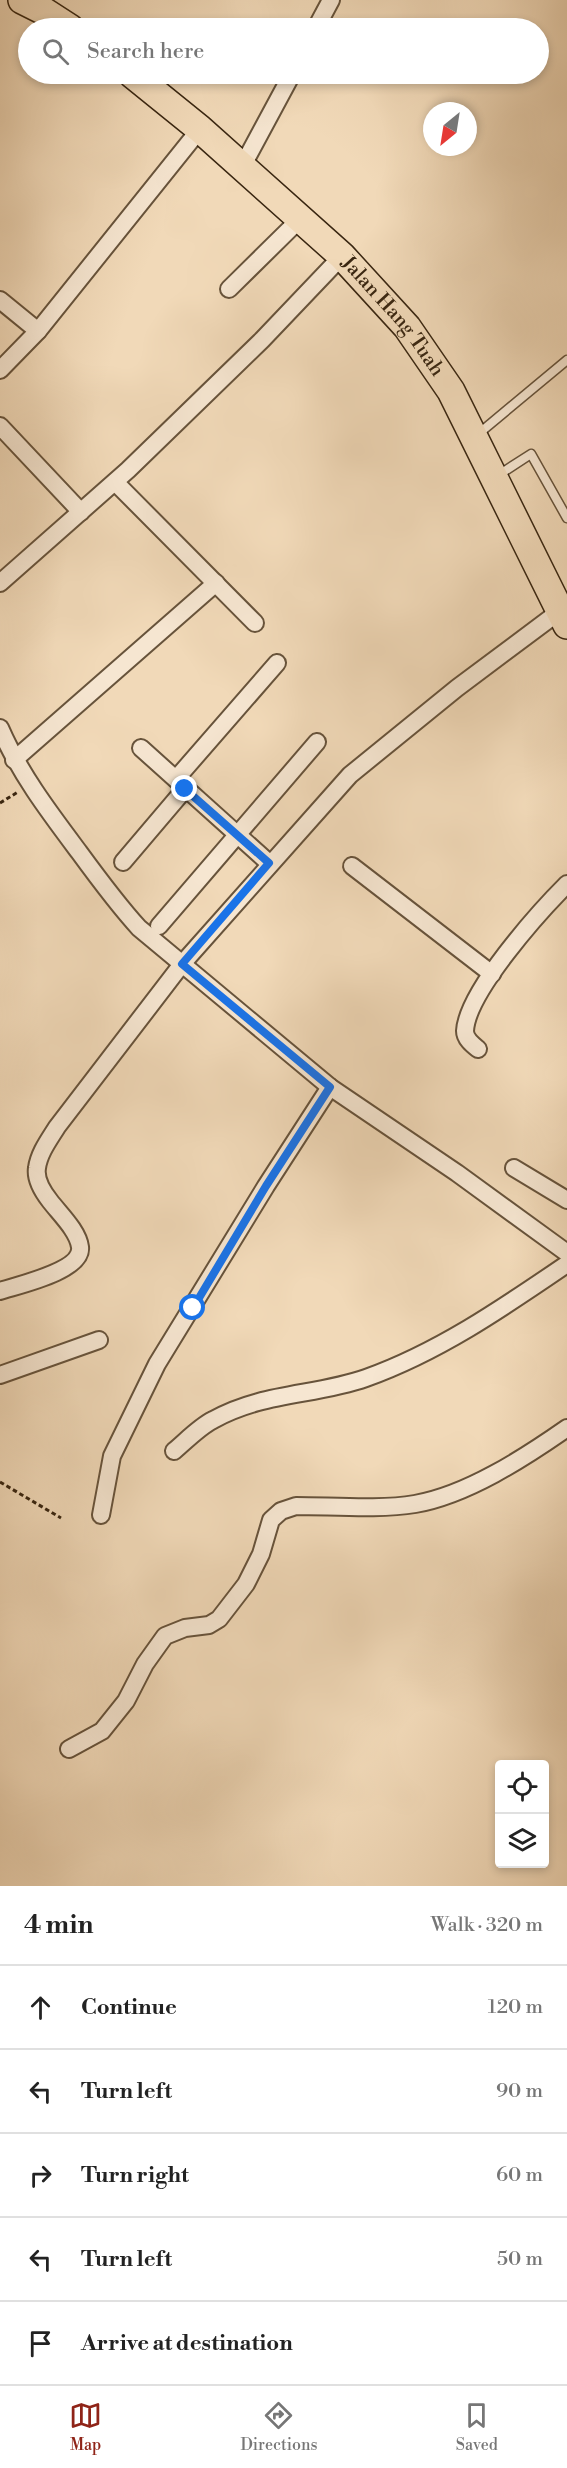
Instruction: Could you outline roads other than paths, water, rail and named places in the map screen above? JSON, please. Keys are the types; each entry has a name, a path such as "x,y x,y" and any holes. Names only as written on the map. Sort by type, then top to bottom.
{"main road":[{"path":"37,3 57,18"},
{"name":"Jalan Hang Tuah","path":"144,84 200,129 342,256 407,327 451,391 562,609"}],"street":[{"path":"321,18 331,0"},
{"path":"242,167 287,84"},
{"path":"0,370 38,331 200,129"},
{"path":"229,289 300,219"},
{"path":"0,584 115,482 262,340 342,256"},
{"path":"0,300 38,331"},
{"path":"0,426 81,512"},
{"path":"115,482 255,623"},
{"path":"14,760 216,583"},
{"path":"0,1291 59,1272 77,1260 80,1249 77,1237 42,1190 36,1171 39,1156 57,1127 182,964 269,863 350,775 458,688 562,609"},
{"path":"123,862 180,784 277,663"},
{"path":"0,728 14,760 29,784 120,908 139,928 330,1087 458,1173 567,1253"},
{"path":"159,926 317,742"},
{"path":"141,748 269,863"},
{"path":"352,866 492,974"},
{"path":"478,1049 466,1037 465,1031 473,1005 492,974 523,934 567,885"},
{"path":"101,1515 112,1456 152,1374 266,1186 330,1087"},
{"path":"514,1168 567,1200"},
{"path":"174,1451 211,1420 242,1407 270,1398 364,1379 417,1357 503,1308 567,1263"},
{"path":"0,1375 99,1340"},
{"path":"69,1749 102,1731 126,1701 145,1664 165,1636 185,1628 209,1625 219,1618 246,1584 261,1554 271,1520 281,1510 296,1506 402,1506 448,1495 540,1447 567,1428"}],"lane":[{"path":"474,437 567,360"},
{"path":"494,478 531,454 567,518"}]}
